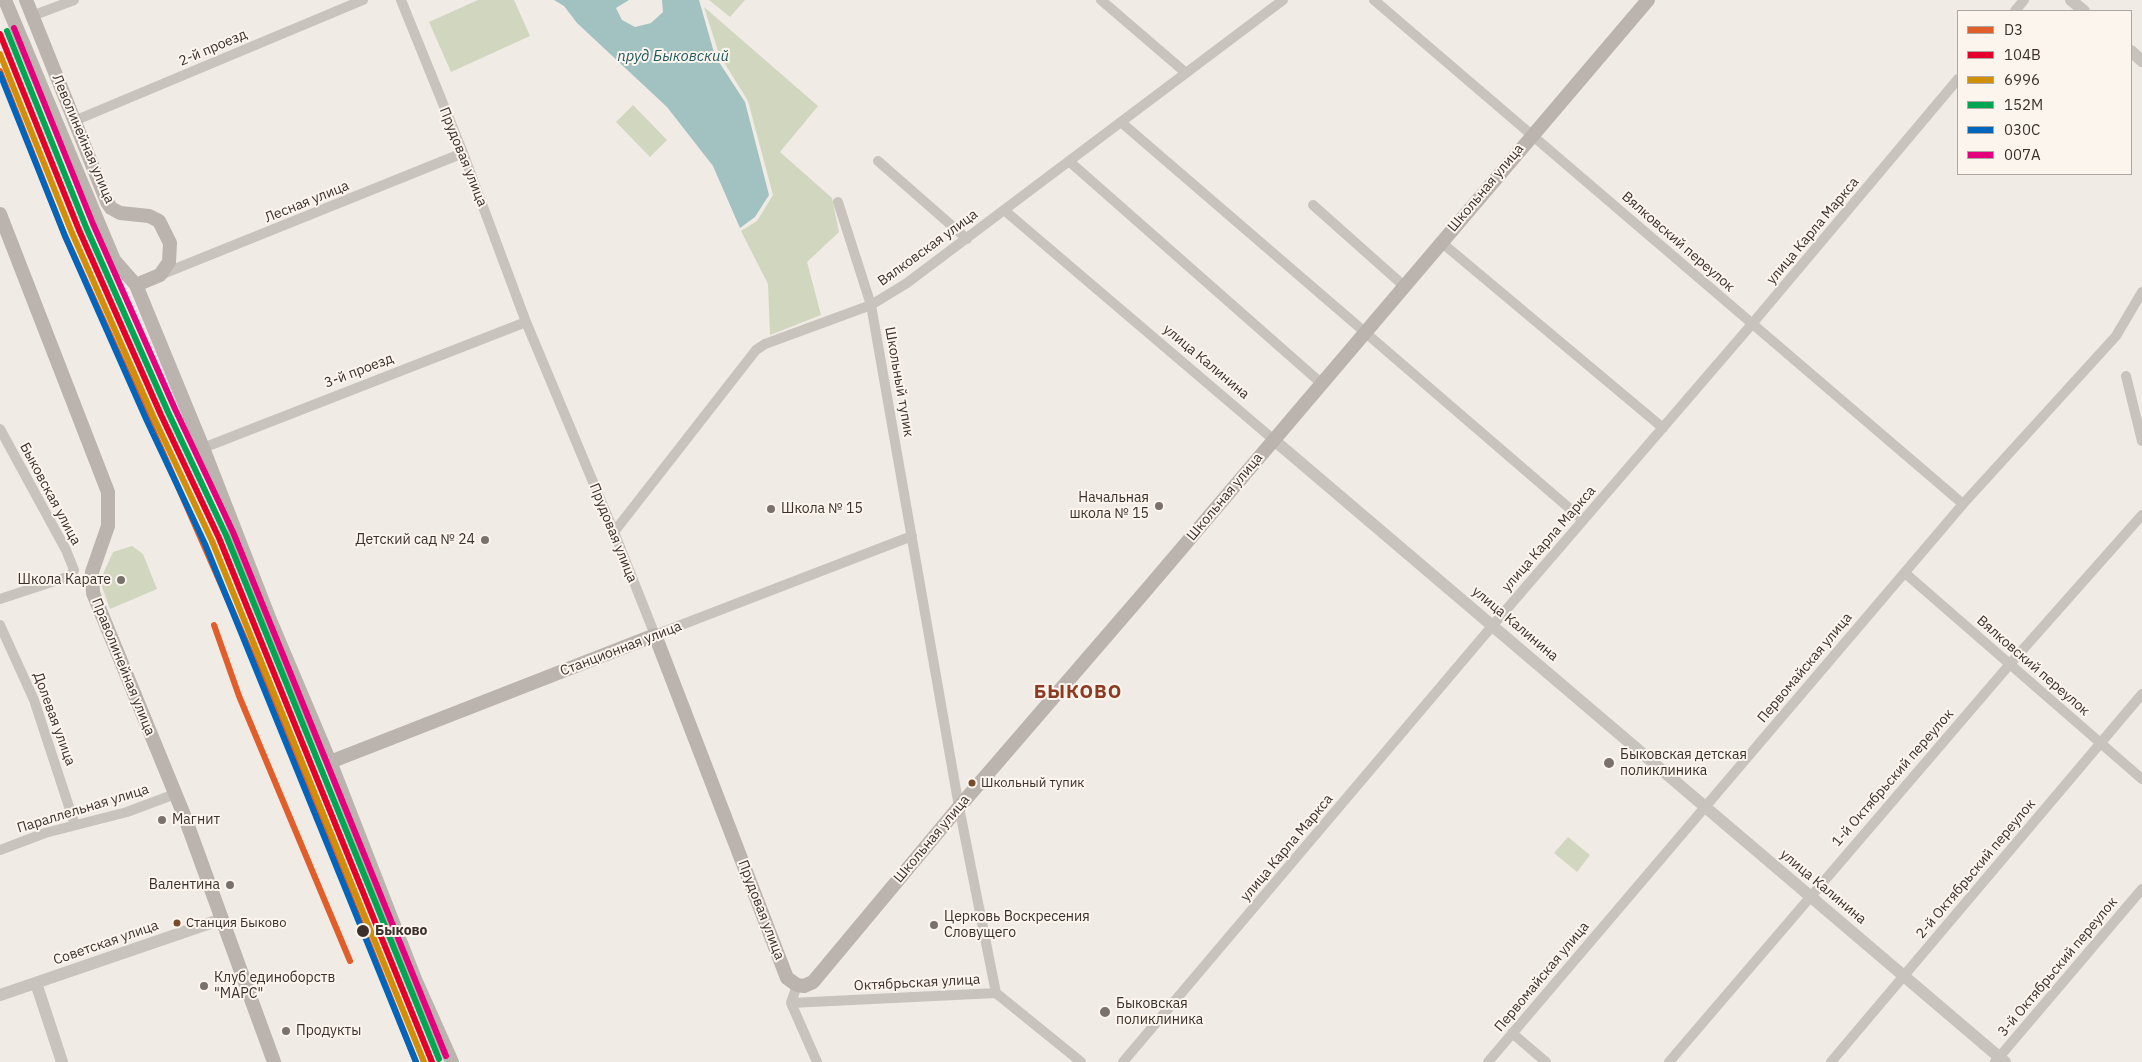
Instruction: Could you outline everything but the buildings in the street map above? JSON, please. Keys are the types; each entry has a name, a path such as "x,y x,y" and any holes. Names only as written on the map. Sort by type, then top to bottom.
{"main road":[{"path":"5,0 114,260 136,285 203,448 270,620 330,762 418,987 452,1062"},
{"name":"Леволинейная улица","path":"26,0 107,202 111,208 120,213 149,216 159,221 170,243 169,262 160,276"},
{"name":"Школьная улица","path":"797,985 804,986 813,982 959,807 1143,594 1532,134 1648,0"},
{"name":"Праволинейная улица","path":"0,214 108,492 108,526 92,572 93,593 175,794 274,1062"},
{"path":"136,285 160,276"},
{"name":"Станционная улица","path":"330,762 655,636"},
{"name":"Прудовая улица","path":"655,636 787,978 797,985"}],"street":[{"path":"32,16 74,0"},
{"name":"2-й проезд","path":"74,120 363,0"},
{"name":"Прудовая улица","path":"401,0 463,153 526,322 614,532 655,636"},
{"path":"1101,0 1186,74"},
{"name":"Вялковская улица","path":"614,532 756,350 765,344 872,305 907,283 1283,0"},
{"name":"Вялковский переулок","path":"1374,0 1963,504"},
{"path":"2016,10 2024,0"},
{"path":"2071,0 2083,10"},
{"path":"2132,52 2142,61"},
{"name":"улица Карла Маркса","path":"1123,1062 1957,81"},
{"path":"1122,123 1583,520"},
{"name":"Лесная улица","path":"160,276 463,153"},
{"path":"878,160 967,238"},
{"path":"1070,162 1322,383"},
{"name":"Школьный тупик","path":"838,202 872,305 959,807 996,993"},
{"path":"1313,206 1404,286"},
{"name":"улица Калинина","path":"1004,210 1706,806 2000,1060"},
{"path":"1441,242 1663,428"},
{"name":"Первомайская улица","path":"1488,1062 1963,504 2116,336 2142,292"},
{"name":"3-й проезд","path":"203,448 526,322"},
{"path":"2126,376 2142,441"},
{"name":"Быковская улица","path":"0,430 66,550 74,572 70,576 0,599"},
{"name":"1-й Октябрьский переулок","path":"1669,1062 1810,895 2142,514"},
{"name":"Станционная улица","path":"655,636 912,536"},
{"name":"Вялковский переулок","path":"1905,572 2142,779"},
{"name":"Долевая улица","path":"0,625 34,700 75,824"},
{"name":"2-й Октябрьский переулок","path":"1831,1062 2142,694"},
{"name":"Параллельная улица","path":"0,850 75,824 127,812 175,794"},
{"name":"3-й Октябрьский переулок","path":"2000,1060 2142,889"},
{"name":"Советская улица","path":"0,995 222,919"},
{"path":"36,983 62,1062"},
{"path":"797,985 791,1003 817,1062"},
{"name":"Октябрьская улица","path":"791,1003 996,993 1081,1062"},
{"path":"1512,1033 1546,1062"}],"green space":[{"path":"478,0 514,0 530,36 451,72 429,22"},
{"path":"709,0 745,0 730,17"},
{"path":"704,7 818,106 780,152 832,198 839,232 807,262 821,315 770,335 768,284 741,231 757,221 773,195 748,101 719,54"},
{"path":"633,105 667,140 650,157 616,122"},
{"path":"132,546 143,554 157,589 110,609 101,584 103,574 113,552"},
{"path":"1568,837 1590,855 1577,872 1554,853"}],"water":[{"name":"пруд Быковский","path":"554,0 629,0 616,8 622,20 635,27 651,23 663,12 662,0 699,0 715,56 745,102 769,195 755,217 740,228 713,166 667,107 577,23 564,6"}],"transit line":[{"name":"007А","path":"14,28 93,224 175,409 233,532 446,1056"},
{"name":"152М","path":"7,31 86,227 168,412 226,535 439,1059"},
{"name":"104В","path":"0,34 79,230 161,415 219,538 432,1062"},
{"name":"6996","path":"0,54 72,233 154,418 212,541 424,1062"},
{"name":"D3","path":"0,71 65,236 139,398 278,714 416,1062"},
{"name":"030C","path":"0,74 65,236 147,421 205,544 416,1062"},
{"name":"D3","path":"214,625 239,696 350,961"}],"place":[{"name":"Начальная школа № 15","path":"1159,506"},
{"name":"Школа № 15","path":"771,509"},
{"name":"Детский сад № 24","path":"485,540"},
{"name":"Школа Карате","path":"121,580"},
{"name":"Быковская детская поликлиника","path":"1609,763"},
{"name":"Школьный тупик","path":"972,783"},
{"name":"Магнит","path":"162,820"},
{"name":"Валентина","path":"230,885"},
{"name":"Станция Быково","path":"177,923"},
{"name":"Церковь Воскресения Словущего","path":"934,925"},
{"name":"Быково","path":"363,931"},
{"name":"Клуб единоборств \"МАРС\"","path":"204,986"},
{"name":"Быковская поликлиника","path":"1105,1012"},
{"name":"Продукты","path":"286,1031"}],"district":[{"name":"БЫКОВО","path":"1078,693"}]}
